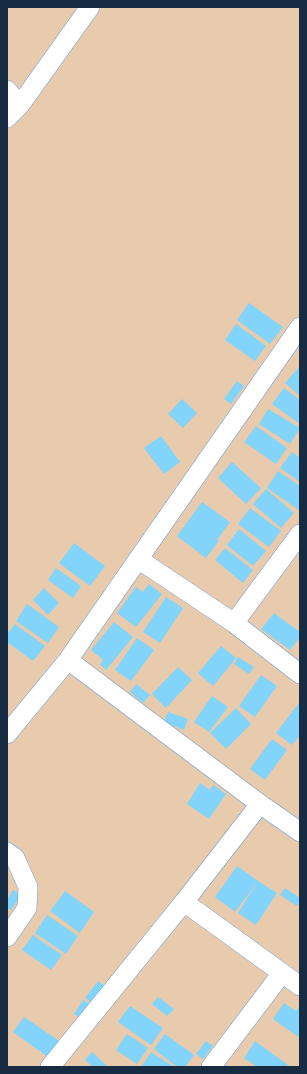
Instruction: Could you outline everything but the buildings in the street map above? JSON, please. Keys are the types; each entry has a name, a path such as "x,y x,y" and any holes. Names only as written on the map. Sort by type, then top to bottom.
{"street":[{"path":"7,118 20,105 90,7"},
{"path":"7,90 20,105"},
{"path":"7,734 68,660 300,327"},
{"path":"234,623 300,534"},
{"path":"138,559 234,623 300,674"},
{"path":"68,660 260,804 300,832"},
{"path":"50,1067 184,902 260,804"},
{"path":"7,852 15,858 28,887 27,908 7,936"},
{"path":"184,902 300,986"},
{"path":"211,1067 282,973"}],"shaded area":[{"path":"7,7 300,7 300,1067 7,1067"}]}
